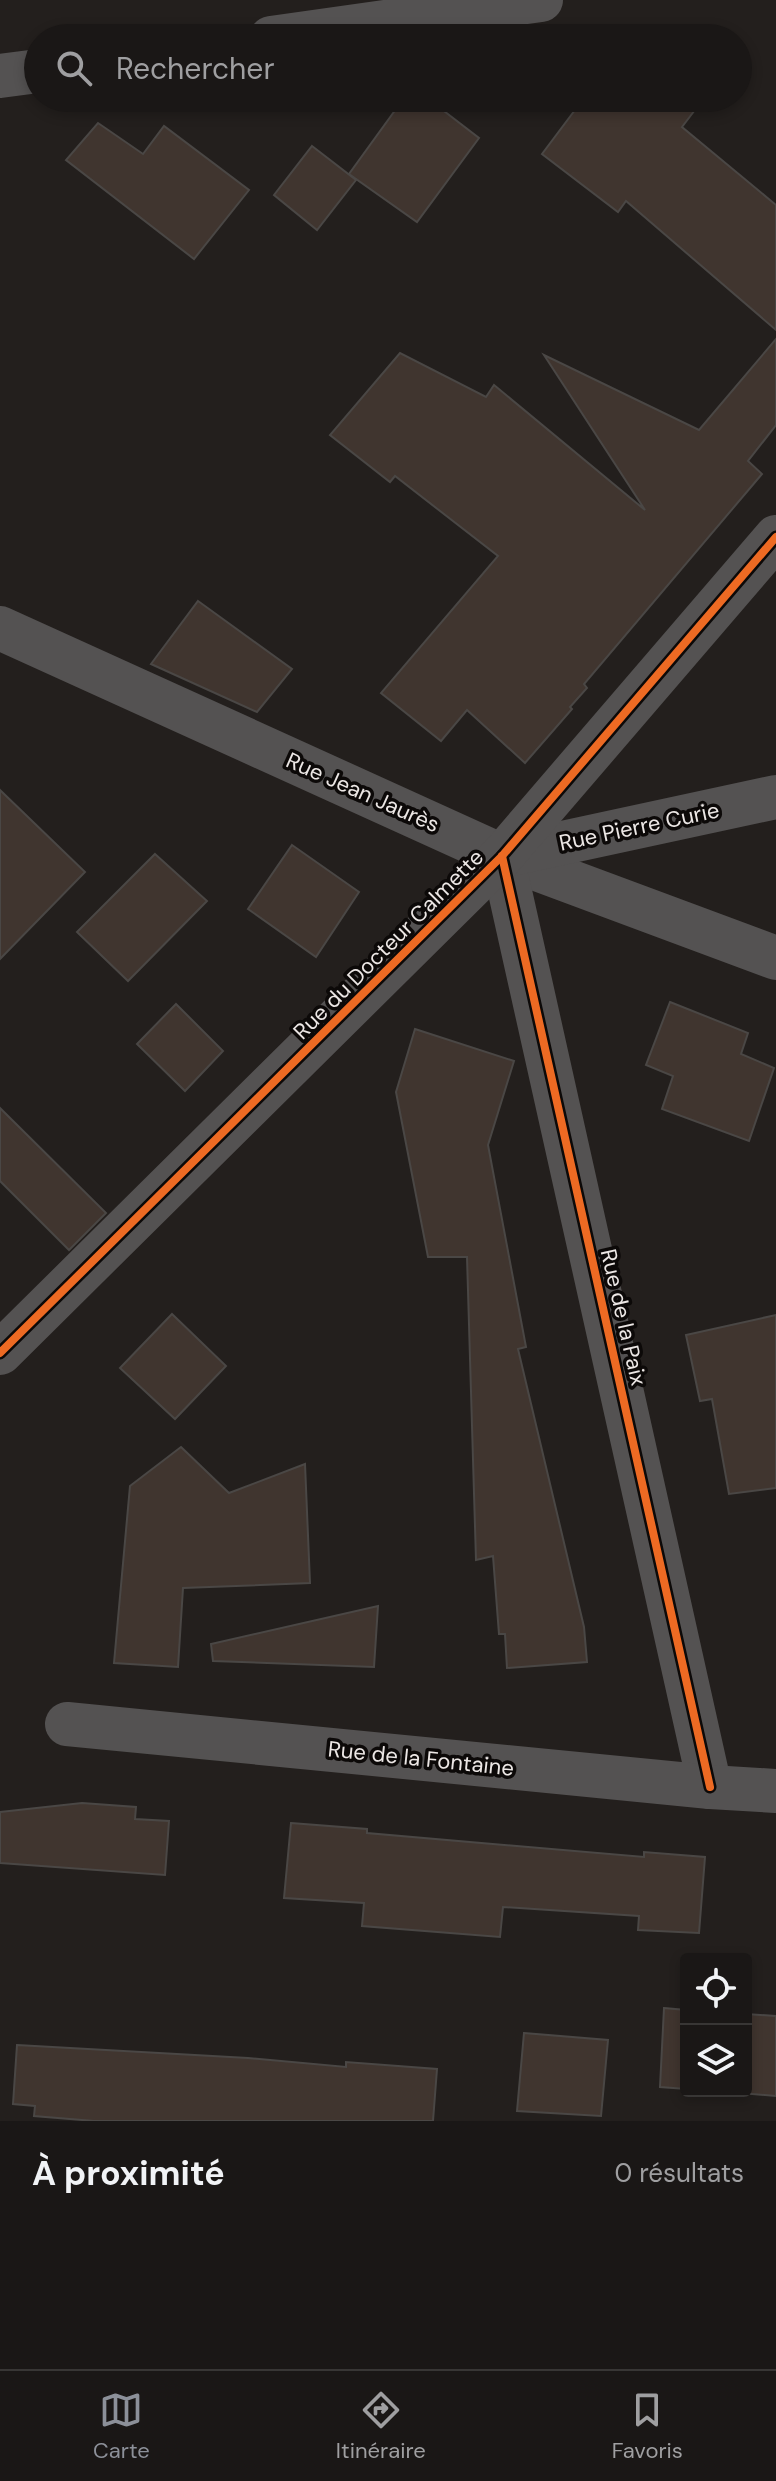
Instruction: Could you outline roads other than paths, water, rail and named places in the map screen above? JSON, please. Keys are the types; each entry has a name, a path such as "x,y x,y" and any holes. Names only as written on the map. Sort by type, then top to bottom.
{"street":[{"path":"370,24 541,0"},
{"path":"0,76 24,73"},
{"name":"Rue du Docteur Calmette","path":"0,1353 502,856 776,537"},
{"name":"Rue Jean Jaurès","path":"0,628 502,856 776,958"},
{"name":"Rue Pierre Curie","path":"502,856 776,797"},
{"name":"Rue de la Paix","path":"502,856 710,1787"},
{"name":"Rue de la Fontaine","path":"67,1724 776,1791"}]}
